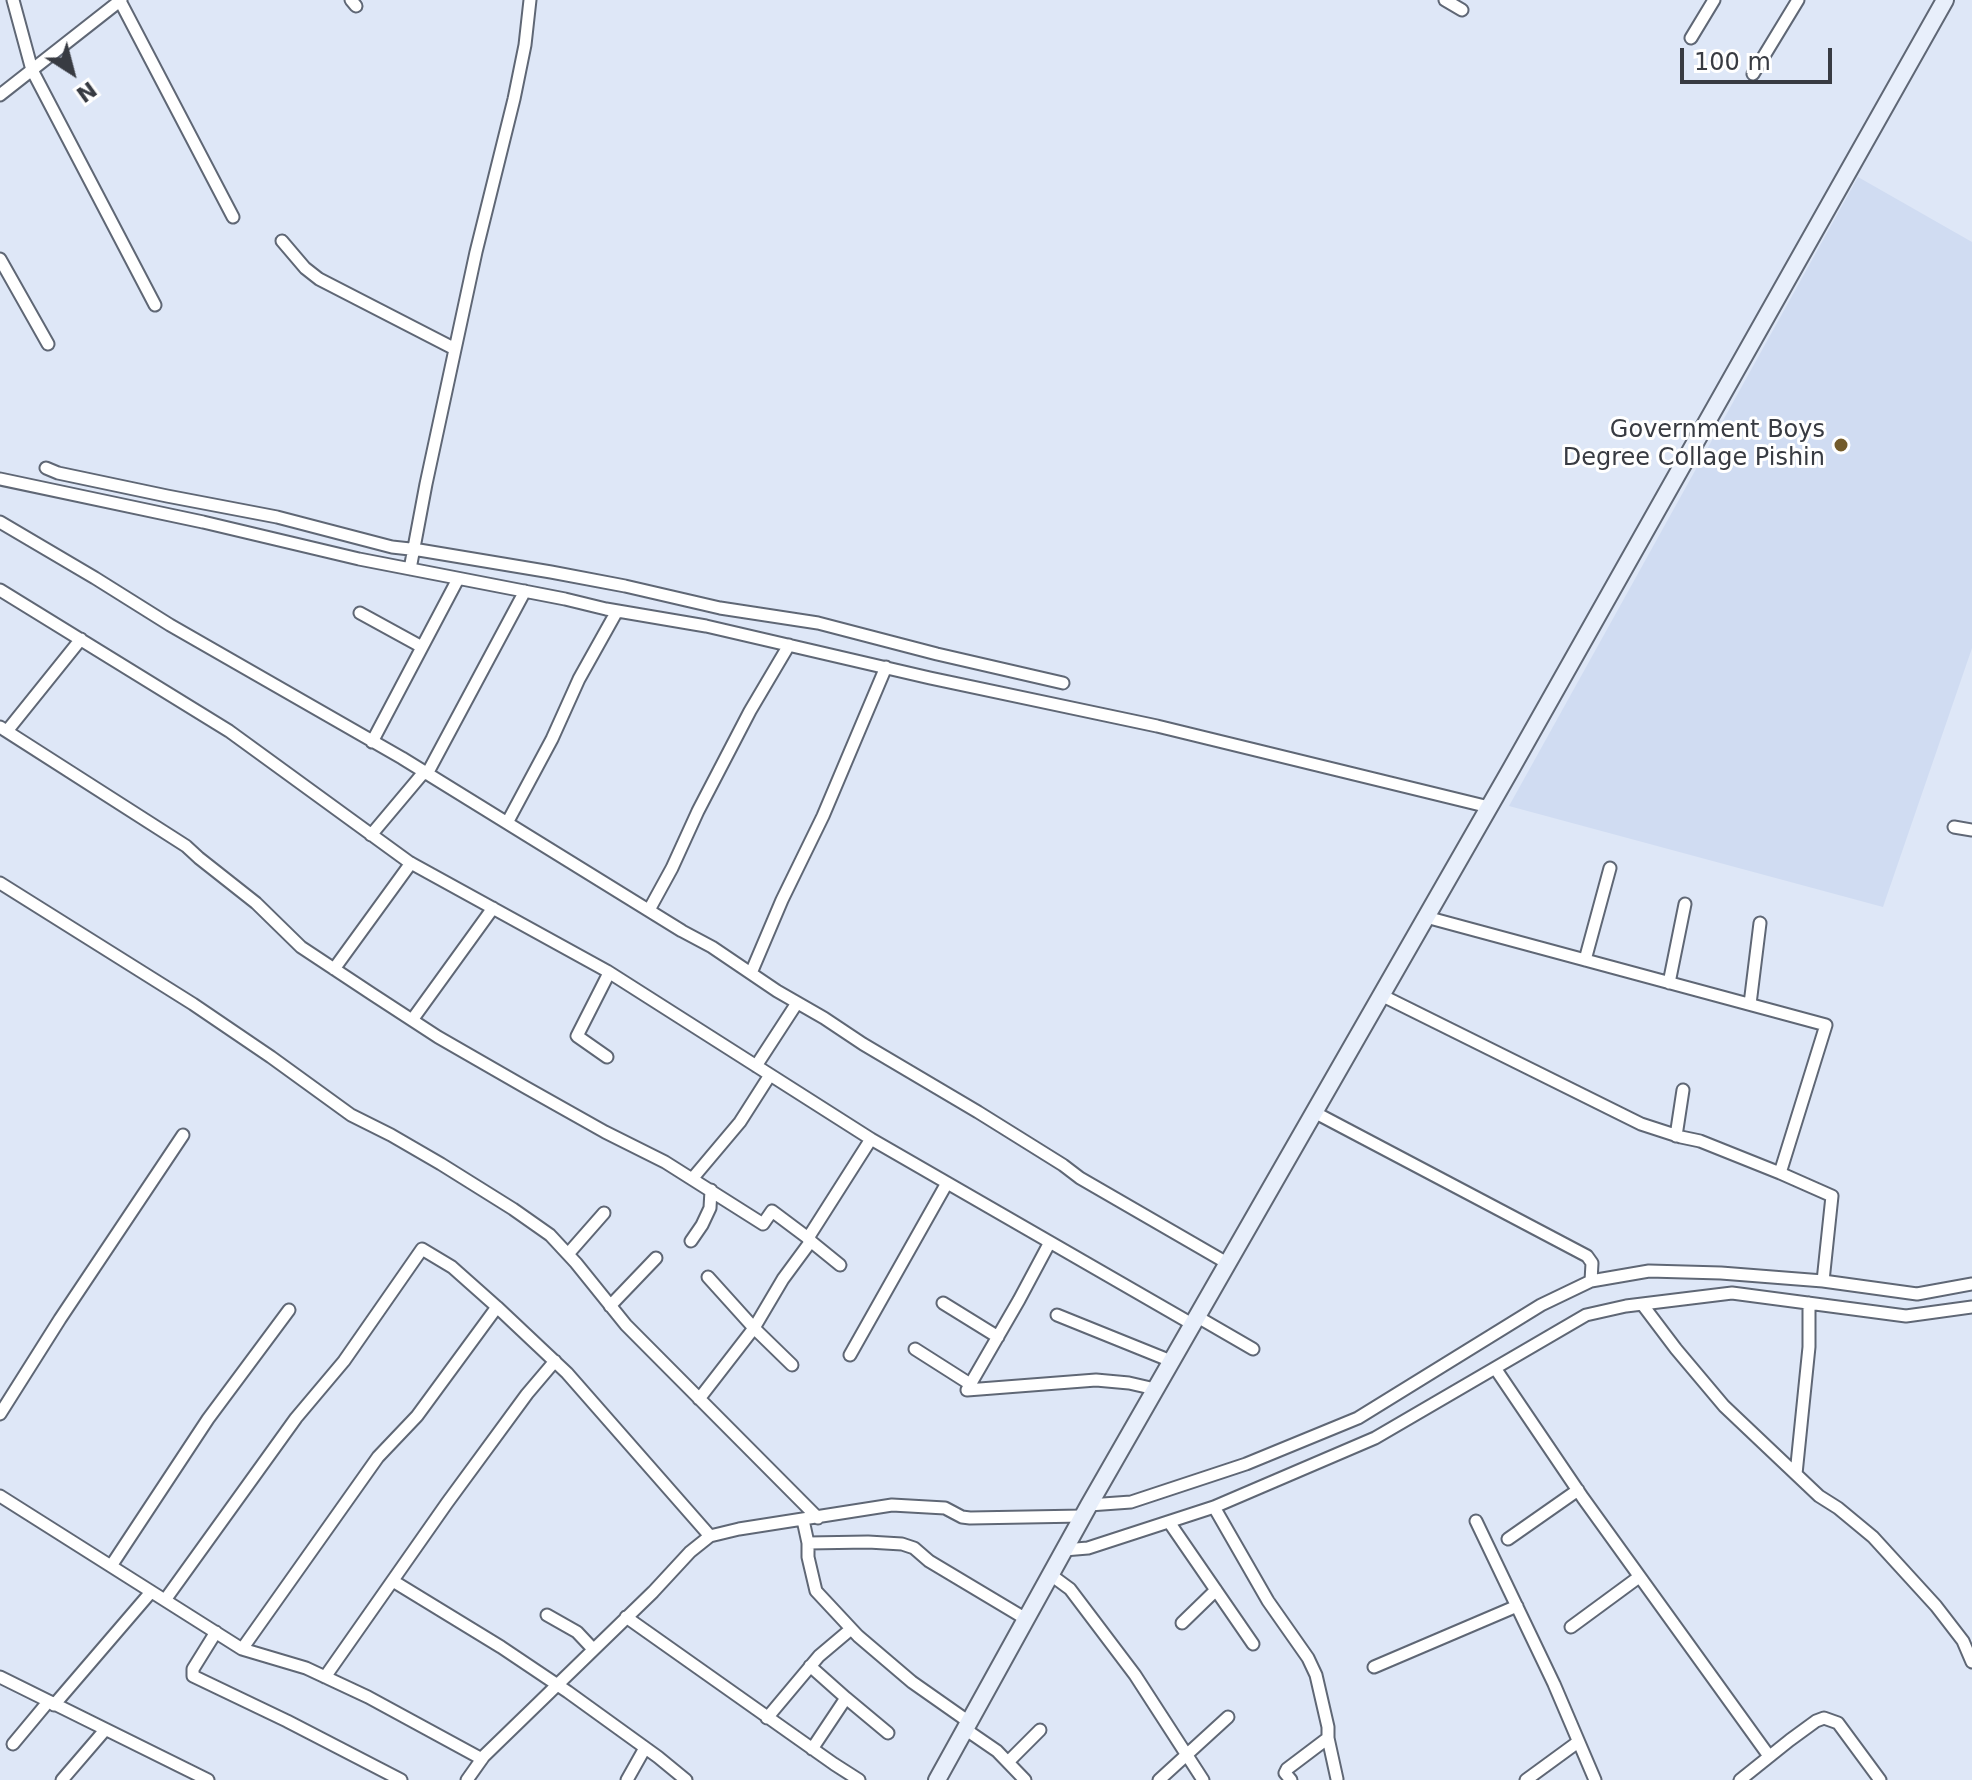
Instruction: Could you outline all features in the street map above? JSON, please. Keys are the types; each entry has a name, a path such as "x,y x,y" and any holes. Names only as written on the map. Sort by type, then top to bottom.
{"main road":[{"path":"937,1780 1086,1510 1489,807 1945,0"}],"street":[{"path":"13,0 32,70 155,305"},
{"path":"410,569 476,252 511,113 525,45 530,0"},
{"path":"1445,0 1462,10"},
{"path":"1691,38 1714,0"},
{"path":"1753,74 1798,0"},
{"path":"0,95 117,2 233,217"},
{"path":"282,241 319,279 455,349"},
{"path":"0,259 48,344"},
{"path":"46,468 58,473 277,517 382,544 599,581 720,608 818,623 1063,683"},
{"path":"0,479 203,522 283,543 617,611 706,626 1157,726 1489,807"},
{"path":"0,522 170,625 426,773 712,947 881,1056 978,1112 1080,1178 1227,1263"},
{"path":"372,742 458,579"},
{"path":"0,590 229,731 411,863 609,973 871,1139 947,1183 1050,1242 1253,1349"},
{"path":"371,835 426,773 525,591"},
{"path":"507,823 552,739 579,679 617,611"},
{"path":"360,613 422,647"},
{"path":"81,639 4,729 186,846 256,903 301,947 412,1020 538,1095 665,1162 763,1224 772,1211 840,1265"},
{"path":"649,910 750,711 789,645"},
{"path":"751,973 823,816 886,667"},
{"path":"1954,827 1972,830"},
{"path":"334,969 411,863"},
{"path":"1585,960 1610,868"},
{"path":"0,883 193,1004 351,1115 441,1164 550,1235 626,1325 818,1518"},
{"path":"1669,983 1685,904"},
{"path":"412,1020 493,908"},
{"path":"1426,917 1826,1025 1780,1173"},
{"path":"1750,1004 1760,923"},
{"path":"607,1057 577,1036 609,973"},
{"path":"1381,995 1641,1124 1700,1141 1832,1196 1823,1281"},
{"path":"756,1066 797,1003"},
{"path":"692,1179 740,1122 770,1075"},
{"path":"1676,1136 1683,1090"},
{"path":"1314,1112 1587,1256 1592,1263 1591,1281"},
{"path":"0,1414 183,1135"},
{"path":"699,1399 754,1328 871,1139"},
{"path":"850,1355 947,1183"},
{"path":"691,1241 710,1208 711,1190"},
{"path":"568,1254 604,1213"},
{"path":"1050,1242 967,1390 1096,1380 1155,1389"},
{"path":"165,1600 296,1418 344,1361 422,1249 452,1267 555,1361 710,1536"},
{"path":"610,1306 656,1258"},
{"path":"467,1780 482,1759 690,1552 710,1536 902,1505 945,1508 970,1518 1086,1510 1131,1502 1246,1464 1358,1418 1541,1305 1591,1281 1649,1271 1823,1281 1917,1294 1972,1284"},
{"path":"708,1277 792,1365"},
{"path":"1064,1550 1088,1548 1214,1507 1375,1438 1586,1315 1642,1304 1732,1293 1906,1316 1972,1307"},
{"path":"943,1303 998,1337"},
{"path":"1796,1474 1809,1347 1809,1303"},
{"path":"1642,1304 1724,1406 1819,1496 1873,1537 1936,1606 1963,1641 1972,1662"},
{"path":"242,1649 378,1457 417,1416 497,1307"},
{"path":"111,1566 208,1419 289,1310"},
{"path":"1057,1315 1171,1361"},
{"path":"915,1349 970,1384"},
{"path":"325,1677 447,1503 555,1361"},
{"path":"1495,1368 1639,1577 1769,1756"},
{"path":"1508,1539 1578,1490"},
{"path":"0,1496 242,1649 306,1668 368,1697 482,1759"},
{"path":"1214,1507 1268,1601 1316,1675 1337,1779"},
{"path":"1476,1521 1554,1684 1595,1780"},
{"path":"803,1522 816,1591 851,1629 997,1751 1025,1780"},
{"path":"1169,1522 1253,1644"},
{"path":"806,1540 902,1544 914,1548 929,1561 1026,1619"},
{"path":"1051,1575 1070,1589 1135,1675 1203,1780"},
{"path":"1571,1627 1639,1577"},
{"path":"393,1581 557,1685 686,1780"},
{"path":"1182,1623 1216,1590"},
{"path":"13,1744 151,1592"},
{"path":"1374,1667 1517,1606"},
{"path":"547,1615 577,1632 593,1649"},
{"path":"626,1617 859,1780"},
{"path":"767,1718 819,1656 851,1629"},
{"path":"216,1632 193,1669 193,1676 401,1780"},
{"path":"810,1666 888,1733"},
{"path":"0,1677 208,1780"},
{"path":"812,1749 846,1698"},
{"path":"1159,1780 1228,1717"},
{"path":"1740,1780 1816,1721 1830,1719 1838,1723 1880,1780"},
{"path":"62,1780 105,1730"},
{"path":"1008,1762 1040,1730"},
{"path":"1291,1780 1285,1773 1287,1769 1328,1738"},
{"path":"1526,1780 1578,1742"},
{"path":"627,1780 645,1748"}],"shaded area":[{"name":"Government Boys Degree Collage Pishin","path":"1858,177 1972,242 1972,648 1883,907 1509,806"}],"place":[{"name":"Government Boys Degree Collage Pishin","path":"1841,445"}]}
